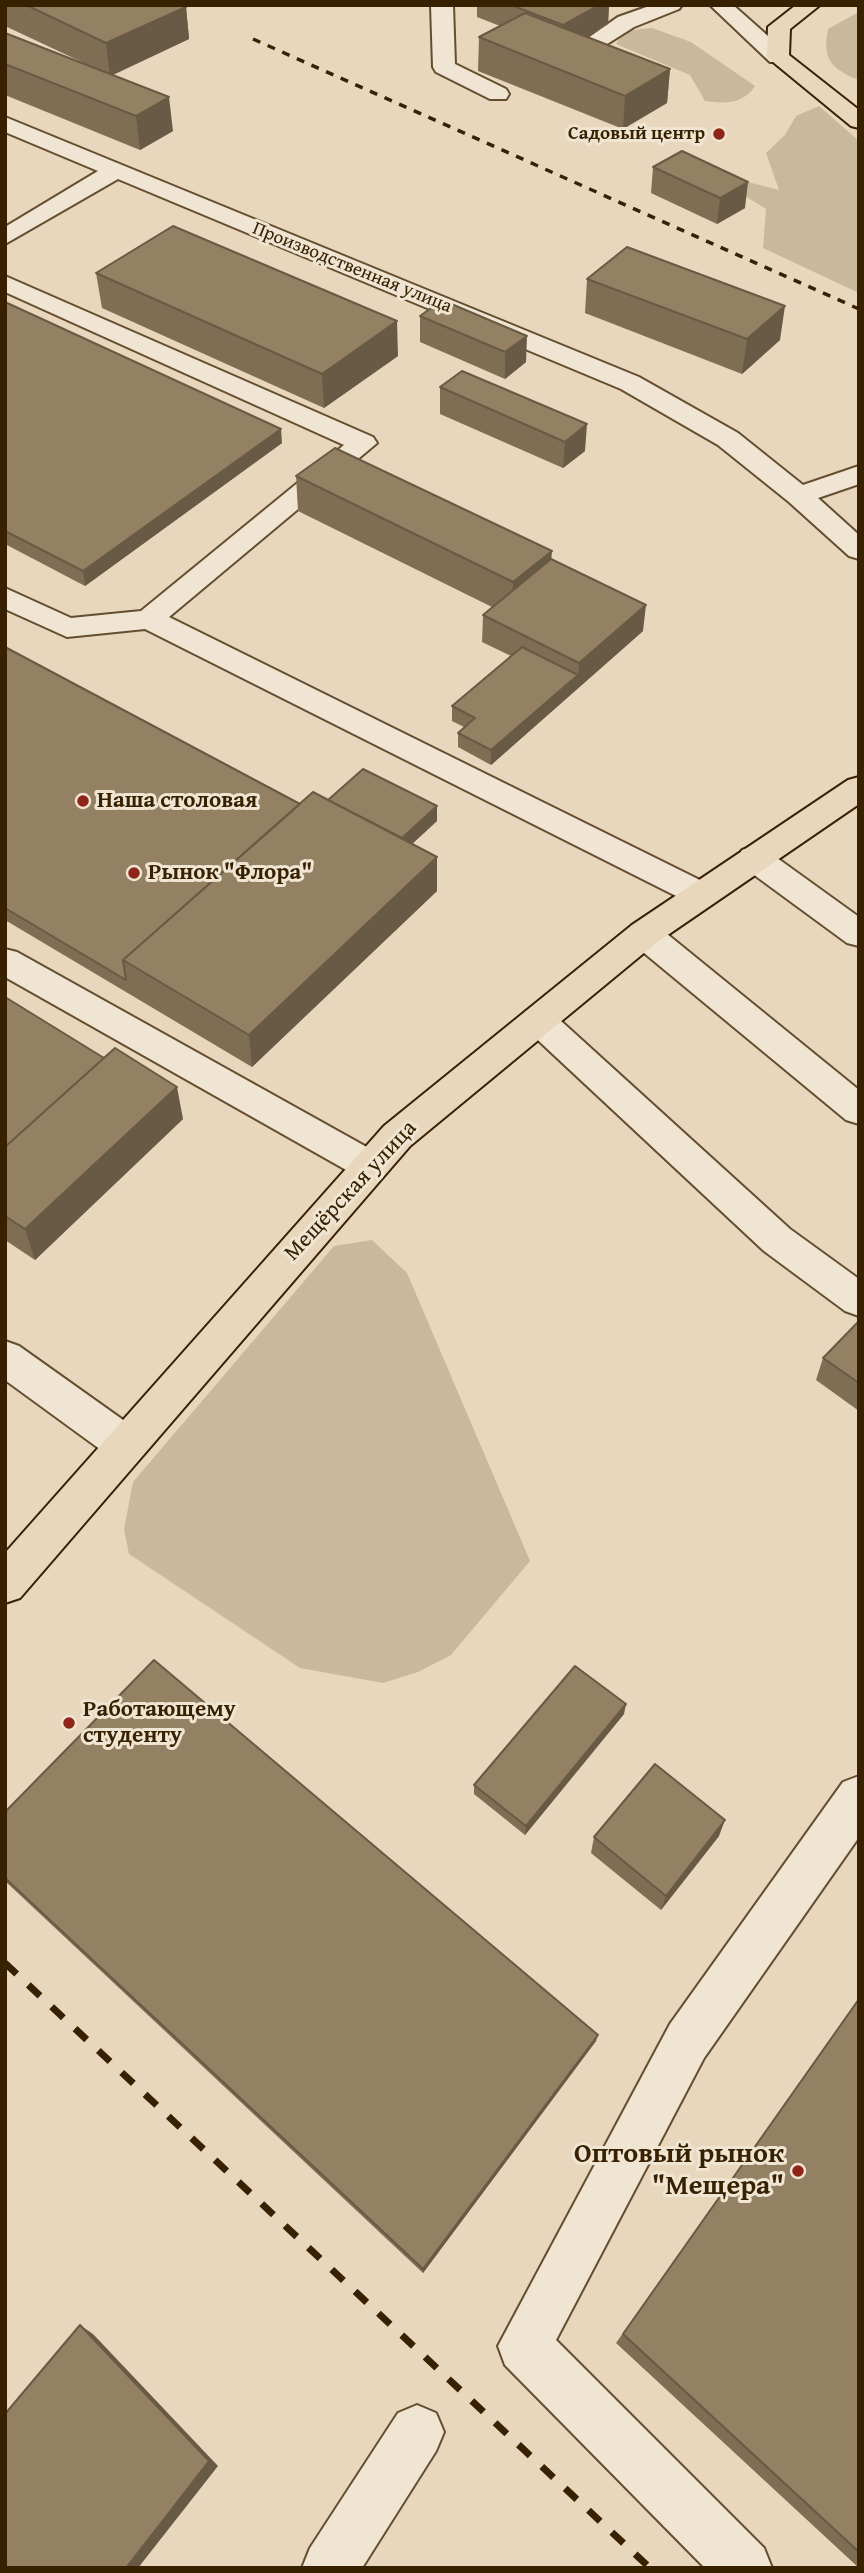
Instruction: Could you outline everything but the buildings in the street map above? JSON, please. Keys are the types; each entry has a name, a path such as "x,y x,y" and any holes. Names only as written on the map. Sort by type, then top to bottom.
{"main road":[{"path":"810,5 779,27 778,57 859,121"},
{"path":"819,88 859,97"},
{"name":"Мещёрская улица","path":"5,1584 397,1136 644,934 859,788"}],"street":[{"path":"442,5 444,67 498,94"},
{"path":"631,72 579,52 626,22 672,5"},
{"path":"720,5 778,57"},
{"name":"Производственная улица","path":"5,124 630,383 728,439 799,496 859,550"},
{"path":"5,237 116,170"},
{"path":"5,283 363,443 149,619"},
{"path":"799,496 859,474"},
{"path":"5,597 67,628 149,619 700,894"},
{"path":"754,858 859,934"},
{"path":"644,934 859,1110"},
{"path":"5,961 368,1166"},
{"path":"538,1020 777,1240 859,1300"},
{"path":"5,1358 126,1444"},
{"path":"744,2568 524,2346 687,2041 859,1798"},
{"path":"330,2568 416,2432"}],"shaded area":[{"path":"859,12 859,80 835,67 828,55 826,39 828,29"},
{"path":"652,28 691,42 755,86 745,96 733,101 705,101 690,75 616,44 627,33"},
{"path":"819,106 859,141 859,293 763,248 766,209 705,171 779,190 766,153 785,135 796,116"},
{"path":"372,1240 407,1273 530,1561 451,1655 418,1672 383,1683 300,1668 129,1554 124,1529 133,1482 334,1246"}],"railway":[{"path":"253,39 859,309"},
{"path":"5,1963 650,2568"}],"place":[{"name":"Садовый центр","path":"719,134"},
{"name":"Наша столовая","path":"83,801"},
{"name":"Рынок \"Флора\"","path":"134,873"},
{"name":"Работающему студенту","path":"69,1723"},
{"name":"Оптовый рынок \"Мещера\"","path":"798,2171"}]}
